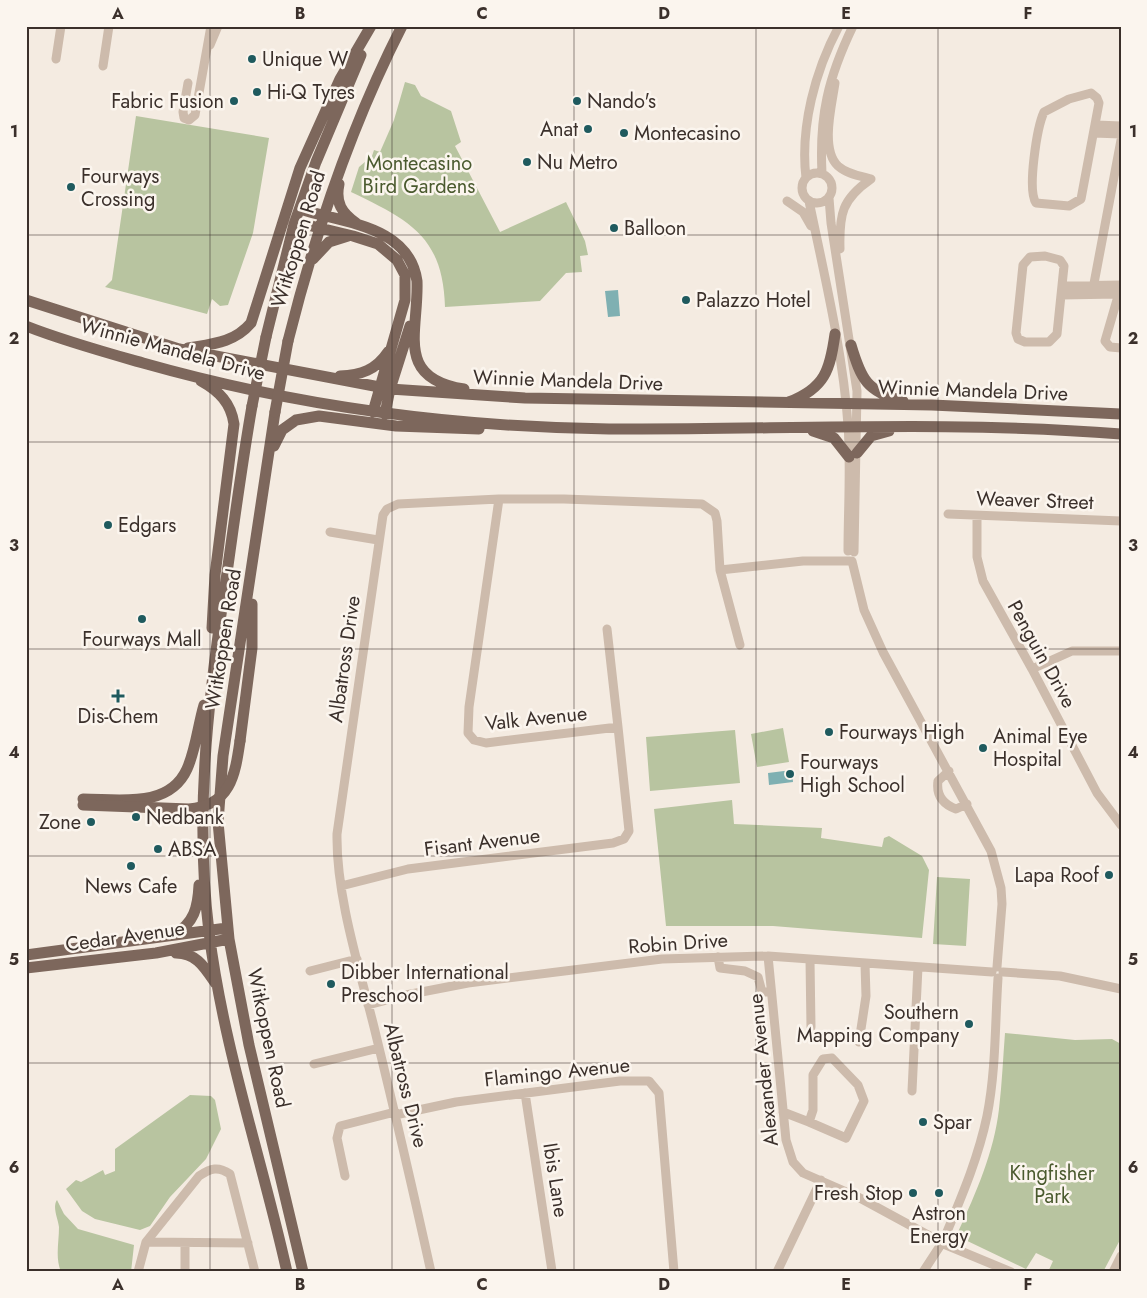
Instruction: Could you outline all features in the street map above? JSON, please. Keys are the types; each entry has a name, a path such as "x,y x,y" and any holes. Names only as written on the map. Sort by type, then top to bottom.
{"main road":[{"name":"Witkoppen Road","path":"287,1272 230,1046 209,937 202,848 204,764 214,664 252,406 266,337 295,222 334,116 372,26"},
{"path":"179,349 227,341 238,336 251,323 304,160 340,79 372,26"},
{"name":"Witkoppen Road","path":"302,1272 250,1045 228,934 218,822 219,789 275,412 288,342 305,272 344,153 402,26"},
{"path":"344,153 338,192 339,205 346,216 360,226"},
{"path":"300,209 322,223 378,244 397,260 405,275 406,300 379,413"},
{"path":"295,222 360,226 382,233 394,240 405,252 416,272 418,292 415,310 414,352 418,364 431,378 451,386 526,398"},
{"path":"305,272 318,252 329,242 353,236"},
{"name":"Winnie Mandela Drive","path":"26,300 179,349 384,388 526,398 783,404 932,405 1121,414"},
{"path":"384,388 415,310"},
{"name":"Winnie Mandela Drive","path":"26,328 194,377 302,401 379,413 524,426 795,428 905,425 1062,430 1121,434"},
{"path":"783,404 805,395 823,380 832,358 834,334"},
{"path":"321,377 364,373 382,361 394,345"},
{"path":"851,345 864,380 878,393 909,402 932,405"},
{"path":"194,377 222,396 232,412 234,424 215,575 212,636 214,664"},
{"path":"265,481 278,436 288,426 306,417 319,416 396,426 439,429 515,428 524,426"},
{"path":"795,428 834,438 853,455 871,436 905,425"},
{"path":"211,685 187,769 178,784 169,791 149,798 83,802 189,808 205,806 221,796 229,786 235,774 253,630 250,590"},
{"path":"168,937 181,930 195,912 202,848"},
{"name":"Cedar Avenue","path":"26,968 156,953 209,937 228,934"},
{"name":"Cedar Avenue","path":"26,955 168,937 209,937"},
{"path":"156,953 180,953 199,960 218,987"}],"street":[{"path":"56,58 61,26"},
{"path":"103,66 109,26"},
{"path":"188,83 183,112 184,118 189,120 196,116 209,48 211,26"},
{"path":"209,48 218,26"},
{"path":"806,178 805,150 809,112 817,80 839,26"},
{"path":"809,201 818,204 829,198 832,194 832,184 822,173 822,119 830,83 853,26"},
{"path":"839,60 830,115 829,151 838,167 857,176 871,179 850,196 844,204 841,217 839,273"},
{"path":"1091,94 1097,98 1099,103 1095,129 1081,199 1069,206 1036,203 1032,189 1040,125 1044,112 1069,99 1091,94"},
{"path":"1095,129 1121,126"},
{"path":"1095,129 1121,134"},
{"path":"1092,290 1121,140"},
{"path":"822,173 815,173 806,178 802,184 802,191 809,201 834,334 852,405"},
{"path":"829,198 851,345 853,427 851,556 864,610 883,652 991,851 1001,888 1002,904 993,1076 987,1115 975,1165 942,1242 923,1272"},
{"path":"788,201 799,208 808,218 817,241"},
{"path":"1045,256 1060,260 1064,266 1061,291 1057,334 1052,340 1037,343 1018,339 1016,327 1026,259 1045,256"},
{"path":"1061,291 1120,288 1105,341 1110,347 1121,348"},
{"name":"Albatross Drive","path":"431,1272 341,886 337,834 378,540 383,516 388,509 398,504 499,499 574,499 702,504 715,514 717,521 720,570 740,645"},
{"name":"Valk Avenue","path":"499,499 469,707 468,733 474,740 486,743 618,727"},
{"name":"Weaver Street","path":"948,514 1121,521"},
{"name":"Penguin Drive","path":"977,516 977,557 980,576 1032,669 1097,793 1121,825"},
{"path":"330,532 378,540"},
{"path":"720,570 851,556"},
{"path":"607,629 618,727"},
{"path":"1032,669 1072,651 1121,651"},
{"name":"Fisant Avenue","path":"341,886 408,869 613,843 622,840 627,836 629,820 618,727"},
{"path":"948,769 937,772 933,790 942,808 956,809 967,804"},
{"name":"Robin Drive","path":"368,1005 406,995 468,983 662,959 718,957 768,956 1060,976 1120,987"},
{"name":"Alexander Avenue","path":"768,956 786,1140 793,1162 803,1173 821,1180 942,1242 1011,1272"},
{"path":"718,957 720,968 752,974 758,978 762,992 772,992"},
{"path":"310,971 357,959"},
{"path":"810,960 811,1027"},
{"path":"858,1042 865,1004 865,964"},
{"path":"912,1091 918,967"},
{"path":"314,1064 379,1048"},
{"path":"783,1112 846,1138 864,1101 858,1085 832,1058 823,1059 813,1073 814,1110 809,1122"},
{"name":"Flamingo Avenue","path":"345,1176 337,1138 340,1126 395,1113 456,1102 635,1081 649,1081 657,1088 661,1107 674,1272"},
{"name":"Ibis Lane","path":"525,1093 552,1272"},
{"path":"138,1272 146,1242 199,1176 208,1170 218,1168 230,1174 255,1272"},
{"path":"777,1272 821,1180"},
{"path":"146,1242 184,1244 248,1243"},
{"path":"184,1244 185,1272"},
{"path":"1113,1272 1121,1256"}],"green space":[{"name":"Montecasino Bird Gardens","path":"405,82 415,85 421,96 451,111 461,142 455,146 500,232 566,202 585,241 588,255 580,256 582,272 566,273 540,301 445,307 443,283 438,263 430,247 419,233 390,212 351,192 359,167 372,156 374,150 380,152 394,120"},
{"path":"136,116 269,138 253,233 228,305 220,306 212,299 207,314 105,287 112,280"},
{"path":"783,728 789,762 757,767 751,734"},
{"path":"735,730 740,783 650,791 646,737"},
{"path":"732,800 734,824 822,828 821,838 882,847 884,838 889,836 922,856 929,870 922,938 773,926 666,926 654,809"},
{"path":"937,877 970,879 966,946 933,944"},
{"name":"Kingfisher Park","path":"1005,1033 1075,1040 1112,1039 1121,1044 1121,1238 1103,1272 1048,1272 1053,1261 1036,1253 1026,1269 959,1237 958,1232 989,1157 997,1125"},
{"path":"190,1095 211,1096 215,1100 221,1129 206,1159 170,1197 150,1226 140,1230 95,1219 82,1211 66,1189 76,1180 81,1182 103,1170 105,1175 115,1171 115,1149"},
{"path":"57,1200 64,1214 78,1229 134,1245 131,1272 61,1272 58,1255 59,1227 55,1210"}],"water":[{"path":"618,290 620,316 608,317 605,291"},
{"path":"792,770 793,782 769,785 768,773"}],"place":[{"name":"Unique W","path":"252,59"},
{"name":"Hi-Q Tyres","path":"257,92"},
{"name":"Fabric Fusion","path":"234,101"},
{"name":"Nando's","path":"577,101"},
{"name":"Anat","path":"588,129"},
{"name":"Montecasino","path":"624,133"},
{"name":"Nu Metro","path":"527,162"},
{"name":"Fourways Crossing","path":"71,187"},
{"name":"Balloon","path":"614,228"},
{"name":"Palazzo Hotel","path":"686,300"},
{"name":"Edgars","path":"108,525"},
{"name":"Fourways Mall","path":"142,619"},
{"name":"Dis-Chem","path":"118,696"},
{"name":"Fourways High","path":"829,732"},
{"name":"Animal Eye Hospital","path":"983,748"},
{"name":"Fourways High School","path":"790,774"},
{"name":"Nedbank","path":"136,817"},
{"name":"Zone","path":"91,822"},
{"name":"ABSA","path":"158,849"},
{"name":"News Cafe","path":"131,866"},
{"name":"Lapa Roof","path":"1109,875"},
{"name":"Dibber International Preschool","path":"331,984"},
{"name":"Southern Mapping Company","path":"969,1024"},
{"name":"Spar","path":"923,1122"},
{"name":"Fresh Stop","path":"913,1193"},
{"name":"Astron Energy","path":"939,1193"}]}
